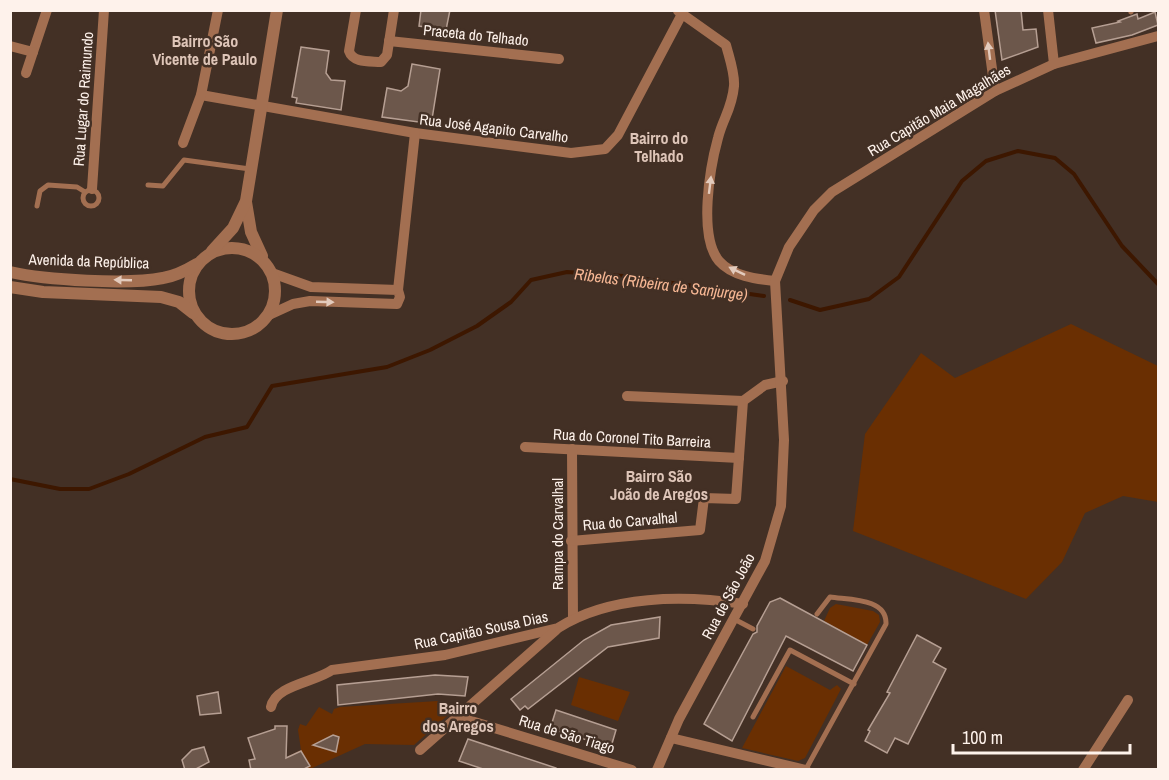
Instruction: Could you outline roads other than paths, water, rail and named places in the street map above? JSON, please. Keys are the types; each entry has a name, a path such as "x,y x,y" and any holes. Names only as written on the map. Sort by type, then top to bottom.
{"street":[{"path":"26,73 47,10"},
{"name":"Rua Lugar do Raimundo","path":"88,191 105,10"},
{"path":"183,143 201,95 218,10"},
{"path":"269,315 276,287 272,273 251,231 246,201 277,10"},
{"path":"356,10 349,51 351,56 355,59 381,62 387,55 394,10"},
{"path":"984,10 994,91"},
{"path":"1048,10 1054,64"},
{"path":"680,12 726,45 734,82 731,109 718,137 710,186 707,227 711,243 719,260 732,270 755,279 775,281"},
{"name":"Rua José Agapito Carvalho","path":"201,95 415,133 571,153 605,149 618,135 680,12"},
{"name":"Rua Capitão Maia Magalhães","path":"775,281 789,247 814,210 832,192 994,91 1054,64 1158,36"},
{"name":"Praceta do Telhado","path":"389,41 559,59"},
{"path":"10,46 33,52"},
{"path":"246,201 232,228 198,263 191,275 190,303 196,316 206,326 219,332 233,334 247,332 269,315 293,304 310,301 397,304 400,297 398,290 415,133"},
{"path":"209,254 223,248 238,247 252,251 264,260"},
{"name":"Avenida da República","path":"10,272 44,277 132,280 172,276 198,263"},
{"path":"272,273 311,287 398,290"},
{"name":"Rua de São João","path":"657,770 670,738 765,561 781,506 784,440 783,381 775,281"},
{"name":"Avenida da República","path":"10,287 43,292 161,297 179,302 196,316"},
{"path":"627,396 742,402 765,385 783,381"},
{"name":"Rua do Carvalhal","path":"571,541 700,530 704,498 736,499 742,402"},
{"name":"Rua do Coronel Tito Barreira","path":"525,447 739,458"},
{"name":"Rampa do Carvalhal","path":"572,449 573,619"},
{"name":"Rua Capitão Sousa Dias","path":"271,707 277,696 293,686 321,678 332,670 445,655 558,628 573,619 627,602 721,601 742,604"},
{"path":"420,750 558,628"},
{"path":"1083,770 1128,700"},
{"name":"Rua de São Tiago","path":"458,717 632,770"},
{"path":"670,738 806,770"}],"lane":[{"path":"148,185 163,186 184,160 251,169"},
{"path":"37,206 40,192 48,185 77,187 88,191"},
{"path":"806,770 886,624 886,615 882,608 874,604 830,597 818,614"},
{"path":"734,619 753,629"},
{"path":"753,717 790,650 854,684"}],"waterway":[{"name":"Ribelas (Ribeira de Sanjurge)","path":"790,300 820,310 869,299 899,277 962,181 986,161 1018,151 1055,158 1074,174 1122,246 1158,284"},
{"name":"Ribelas (Ribeira de Sanjurge)","path":"10,479 60,489 89,489 129,474 205,437 247,427 272,386 387,367 430,350 477,326 511,302 531,280 567,272 623,276 764,296"}],"district":[{"name":"Bairro São Vicente de Paulo","path":"205,50"},
{"name":"Bairro do Telhado","path":"659,147"},
{"name":"Bairro São João de Aregos","path":"659,485"},
{"name":"Bairro dos Aregos","path":"458,717"}]}
